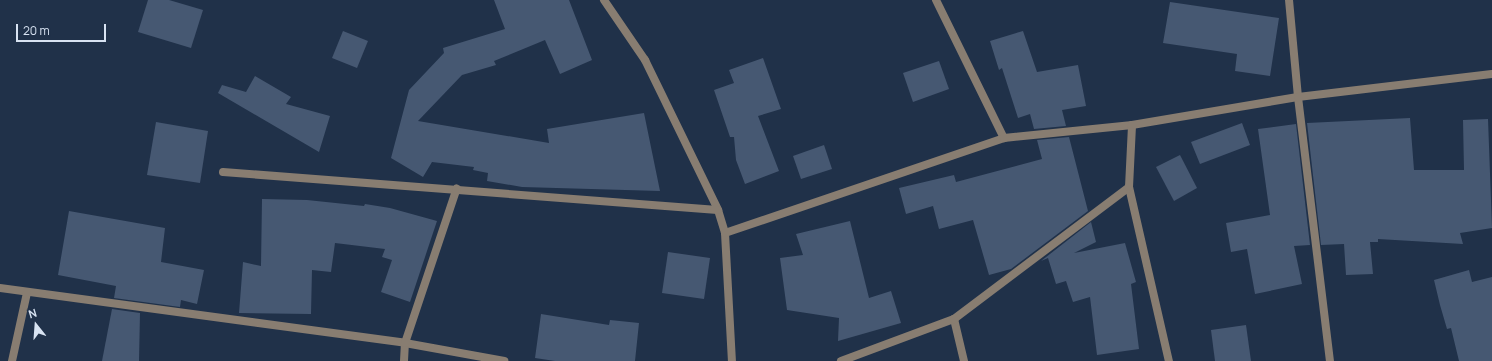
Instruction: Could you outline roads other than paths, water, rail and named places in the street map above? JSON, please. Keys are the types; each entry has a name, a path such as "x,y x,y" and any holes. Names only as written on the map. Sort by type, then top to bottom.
{"street":[{"path":"604,0 645,60 718,210 725,233 732,361"},
{"path":"936,0 1004,138"},
{"path":"1289,0 1298,97 1330,361"},
{"path":"725,233 1004,138 1132,125 1298,97 1492,74"},
{"path":"1132,125 1129,187 1169,361"},
{"path":"223,172 457,188 718,210"},
{"path":"841,361 954,318 1129,187"},
{"path":"404,361 405,344 457,188"},
{"path":"0,288 27,293 405,344 504,361"},
{"path":"12,361 27,293"},
{"path":"954,318 964,361"}]}
